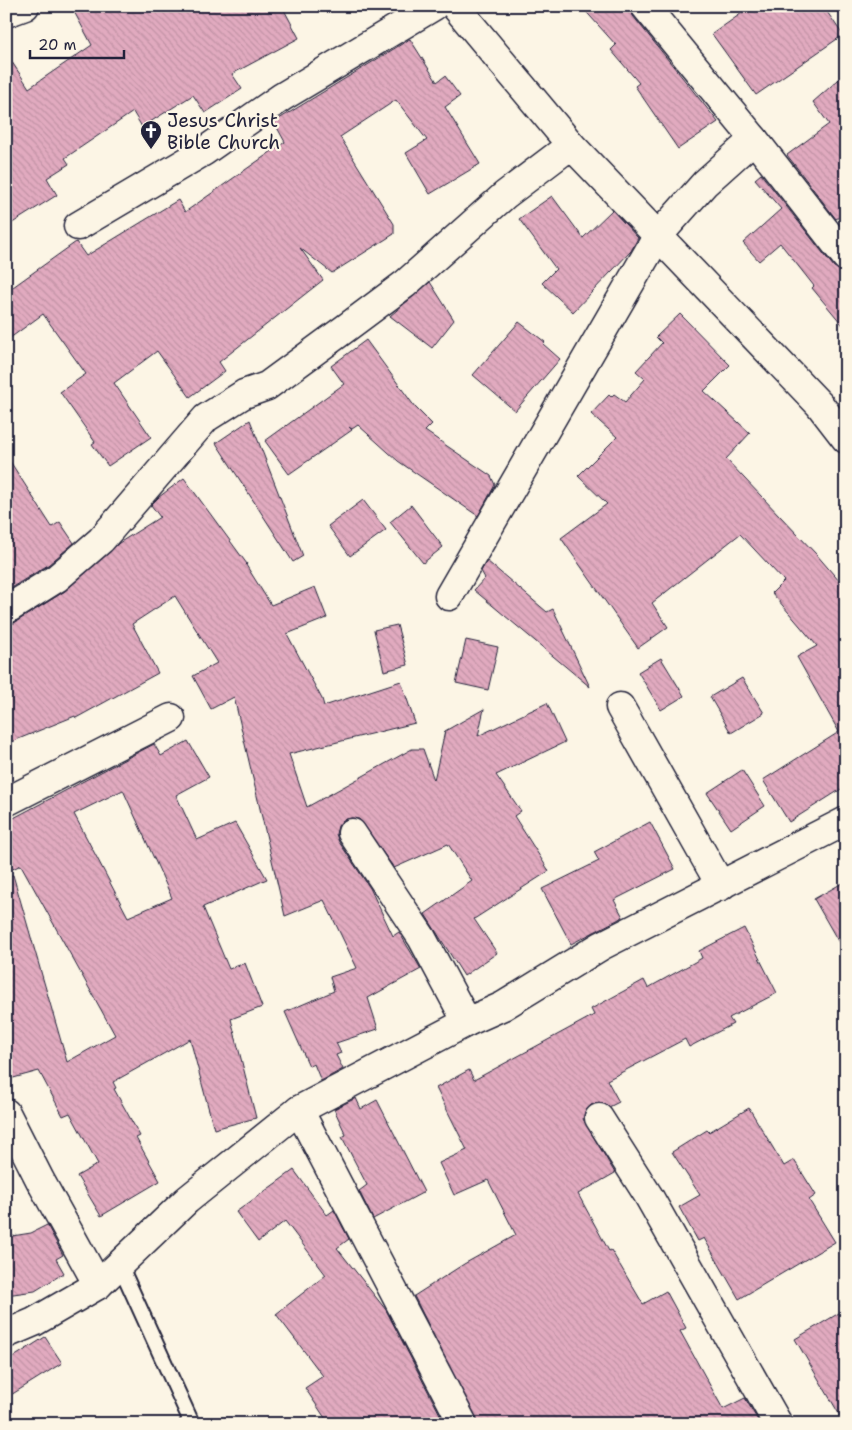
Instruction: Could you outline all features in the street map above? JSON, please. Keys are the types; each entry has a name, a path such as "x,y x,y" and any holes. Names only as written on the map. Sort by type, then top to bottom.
{"street":[{"path":"6,13 25,6"},
{"path":"78,226 203,152 282,97 434,6"},
{"path":"455,6 571,145 657,237 819,404 846,438"},
{"path":"645,6 754,139 846,257"},
{"path":"449,596 657,237 705,183 754,139"},
{"path":"6,610 57,578 101,540 206,418 244,394 267,386 405,284 505,195 571,145"},
{"path":"620,707 721,886"},
{"path":"6,802 171,718"},
{"path":"6,1334 34,1322 98,1285 187,1200 299,1110 467,1022 503,1006 601,946 846,821"},
{"path":"352,833 422,938 467,1022"},
{"path":"299,1110 463,1424"},
{"path":"6,1113 40,1180 98,1285"},
{"path":"598,1118 648,1195 778,1424"}],"lane":[{"path":"120,1265 190,1419 187,1424"}],"building":[{"path":"71,6 282,6 299,38 232,74 242,89 205,113 193,95 142,127 133,112 65,158 69,164 47,178 57,195 6,227 6,53 29,88 92,45"},
{"path":"581,6 630,6 633,16 718,122 678,149 635,86 639,83 611,50 616,45"},
{"path":"752,6 823,6 843,35 756,95 712,34"},
{"path":"410,39 437,82 445,76 460,96 445,107 480,164 430,194 406,153 427,140 396,100 340,137 394,224 394,234 332,273 300,248 323,280 219,362 225,371 190,397 157,351 114,383 151,437 108,466 92,444 95,442 60,392 86,374 43,314 6,341 6,292 76,242 86,256 178,200 185,212 285,142 274,122"},
{"path":"846,73 846,213 836,219 787,155 829,124 813,102"},
{"path":"761,174 834,267 846,272 846,329 812,288 814,286 780,243 759,261 743,243 781,209 755,179"},
{"path":"552,196 583,238 612,210 638,238 631,251 573,312 542,283 556,269 519,219"},
{"path":"430,282 454,320 432,348 390,316"},
{"path":"680,314 730,365 704,391 750,433 726,459 816,554 846,589 846,786 789,822 763,780 839,732 797,657 817,646 772,593 784,581 740,534 652,603 668,627 638,648 561,538 607,504 578,476 617,437 591,414 609,395 611,397 614,394 625,402 645,379 636,371 662,343 656,337"},
{"path":"519,322 545,342 543,344 560,359 515,411 473,375"},
{"path":"366,340 415,407 432,424 425,431 491,476 495,485 478,516 398,461 358,425 352,429 349,427 352,430 289,474 265,441 344,384 331,366"},
{"path":"250,420 303,556 293,562 216,443"},
{"path":"6,455 52,527 60,522 74,543 48,565 6,591"},
{"path":"184,478 247,564 271,605 315,587 327,618 287,634 324,706 401,681 415,723 289,754 307,807 412,749 423,749 434,780 445,731 484,709 478,736 547,703 565,742 496,775 521,811 514,816 549,871 474,919 497,953 464,976 425,914 472,881 448,844 394,868 359,819 343,820 338,826 336,834 339,842 370,888 393,936 399,932 421,969 368,998 378,1029 336,1043 341,1053 336,1055 343,1069 321,1081 314,1064 309,1066 285,1012 334,991 330,977 357,968 324,900 285,916 234,697 211,709 193,676 217,663 175,596 132,624 158,673 76,718 75,716 6,744 6,626 14,623 65,591 119,543 160,517 151,505"},
{"path":"363,500 386,530 350,556 328,526"},
{"path":"411,505 443,547 423,563 390,522"},
{"path":"487,561 547,612 553,609 590,687 474,590 485,578 481,571"},
{"path":"397,625 408,665 384,671 374,630"},
{"path":"466,640 498,647 488,690 456,683"},
{"path":"661,658 684,696 661,710 638,672"},
{"path":"742,678 764,713 731,733 710,697"},
{"path":"188,741 209,777 176,795 197,840 235,823 267,879 203,907 229,969 245,963 262,1007 231,1019 256,1118 214,1129 190,1039 113,1082 116,1088 114,1089 140,1136 136,1138 160,1181 101,1216 77,1176 98,1164 70,1113 63,1116 39,1071 6,1080 6,876 13,875 67,1062 115,1035 21,865 6,872 6,822 154,744 161,756","holes":["123,790 172,898 128,917 74,814"]},
{"path":"742,770 765,806 731,829 707,793"},
{"path":"650,822 675,869 614,900 623,917 571,944 542,889 599,861 594,852"},
{"path":"846,881 846,955 814,899"},
{"path":"744,928 777,993 729,1018 733,1024 689,1047 685,1039 607,1080 619,1102 609,1107 599,1102 591,1105 585,1111 583,1119 615,1173 578,1194 609,1251 611,1250 643,1304 666,1291 686,1328 680,1331 723,1409 745,1398 760,1424 478,1424 414,1296 464,1264 516,1235 488,1180 454,1195 439,1163 467,1150 436,1088 469,1070 474,1080 594,1015 591,1009 644,980 648,988 702,958 699,951"},
{"path":"356,1098 361,1109 377,1100 424,1192 373,1219 359,1191 367,1185 342,1137 346,1135 334,1109"},
{"path":"749,1108 784,1166 794,1160 816,1195 809,1200 835,1242 739,1299 704,1238 698,1241 679,1207 700,1195 672,1152 707,1130 709,1132"},
{"path":"294,1170 327,1215 334,1210 349,1239 337,1248 386,1310 445,1424 329,1424 305,1388 323,1376 276,1314 326,1275 285,1221 258,1242 236,1212"},
{"path":"47,1225 63,1255 56,1259 64,1273 35,1291 6,1295 6,1237 31,1233"},
{"path":"846,1309 846,1424 845,1424 795,1339"},
{"path":"45,1337 62,1363 6,1398 6,1362"}],"place":[{"name":"Jesus Christ Bible Church","path":"151,150"}]}
